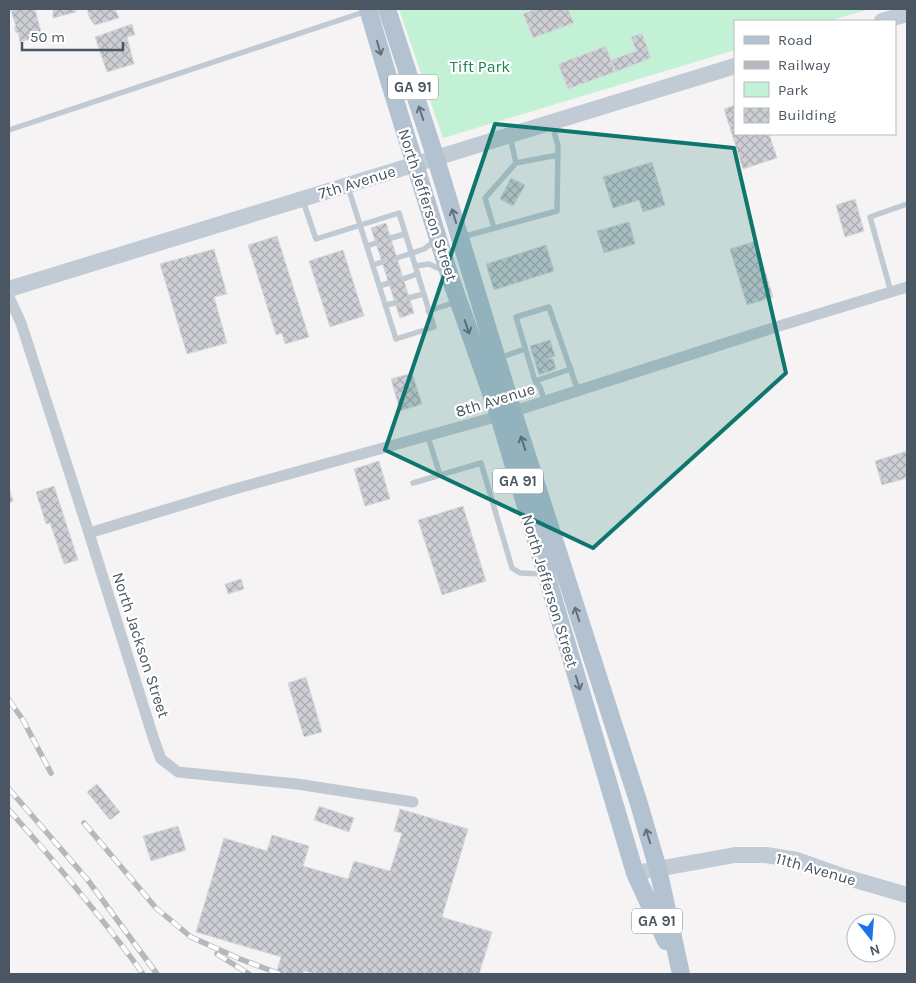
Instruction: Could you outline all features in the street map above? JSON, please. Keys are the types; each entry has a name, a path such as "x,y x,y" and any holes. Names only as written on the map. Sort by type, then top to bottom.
{"main road":[{"name":"North Jefferson Street","path":"387,9 436,159 497,359 506,414 546,574 635,873 680,971"},
{"name":"North Jefferson Street","path":"368,10 458,302 506,414 658,869 680,971"}],"street":[{"path":"886,20 907,14"},
{"name":"7th Avenue","path":"9,289 734,66"},
{"name":"8th Avenue","path":"90,533 231,490 506,414 907,287"},
{"name":"North Jackson Street","path":"9,297 22,324 161,759 178,772 296,784 413,802"},
{"name":"11th Avenue","path":"635,873 735,855 766,855 797,860 845,878 907,895"}],"lane":[{"path":"9,130 368,10"},
{"path":"460,238 557,210 558,146 552,122"},
{"path":"510,135 516,163"},
{"path":"494,228 486,198 516,163 558,155"},
{"path":"303,198 316,239 360,224 399,213 434,327 396,339 385,306 373,265 360,224 348,185"},
{"path":"891,292 870,217 907,204"},
{"path":"397,258 424,249 432,243 435,228"},
{"path":"391,238 405,234"},
{"path":"367,246 376,243"},
{"path":"373,265 382,262"},
{"path":"415,266 429,264 441,268 450,277"},
{"path":"403,278 417,274"},
{"path":"379,286 389,283"},
{"path":"409,298 423,294"},
{"path":"385,306 395,302"},
{"path":"428,311 458,302"},
{"path":"545,402 540,387 535,381 516,317 549,307 578,392"},
{"path":"497,359 525,349"},
{"path":"535,381 571,369"},
{"path":"428,437 440,475"},
{"path":"413,483 481,463 512,568 520,573 546,574"}],"highlighted area":[{"path":"495,124 734,148 786,373 593,548 385,450"}],"green space":[{"name":"Tift Park","path":"399,9 870,9 832,20 734,20 734,50 443,138"}],"building":[{"path":"35,9 42,36 20,42 18,32 16,33 14,27 16,27 11,10"},
{"path":"53,9 75,9 76,12 53,18"},
{"path":"87,9 115,9 119,18 95,25 90,19"},
{"path":"536,9 568,9 574,23 533,38 523,14"},
{"path":"132,24 135,35 127,37 134,64 107,72 95,37"},
{"path":"642,33 651,58 615,72 611,60 636,51 631,37"},
{"path":"606,46 615,72 568,89 558,64"},
{"path":"734,105 734,135 769,135 777,158 743,169 724,109"},
{"path":"652,162 665,205 643,212 639,200 613,208 603,177"},
{"path":"511,178 525,185 513,206 500,199"},
{"path":"855,199 864,231 845,237 836,205"},
{"path":"629,222 635,244 604,253 597,231"},
{"path":"386,223 414,313 400,318 371,228"},
{"path":"277,236 309,337 285,344 282,333 276,335 248,245"},
{"path":"756,241 773,297 747,305 730,249"},
{"path":"546,245 554,271 494,290 486,264"},
{"path":"214,249 227,294 214,297 227,343 187,354 160,264"},
{"path":"343,250 364,316 330,327 309,261"},
{"path":"550,340 555,356 547,359 553,359 556,369 539,375 530,346"},
{"path":"412,373 422,404 400,411 391,379"},
{"path":"907,451 907,478 882,485 875,461"},
{"path":"379,461 390,499 365,506 354,469"},
{"path":"54,486 78,560 64,564 50,523 46,524 36,492"},
{"path":"9,488 13,501 9,503"},
{"path":"463,506 486,581 442,595 418,520"},
{"path":"241,579 244,589 228,594 225,584"},
{"path":"306,677 322,732 304,737 288,683"},
{"path":"97,784 120,812 110,820 87,792"},
{"path":"319,806 354,818 349,832 314,820"},
{"path":"400,809 468,829 442,917 492,932 479,974 316,974 304,971 303,974 276,974 281,957 196,932 224,838 267,851 272,835 309,846 303,866 348,879 354,861 390,871 402,833 394,831"},
{"path":"178,826 186,850 151,861 143,836"}],"railway":[{"path":"9,700 23,720 51,773"},
{"path":"9,789 87,879 157,974"},
{"path":"9,810 78,890 143,974"},
{"path":"84,823 156,908 191,937 240,959 280,974"},
{"path":"217,954 249,974"}]}
